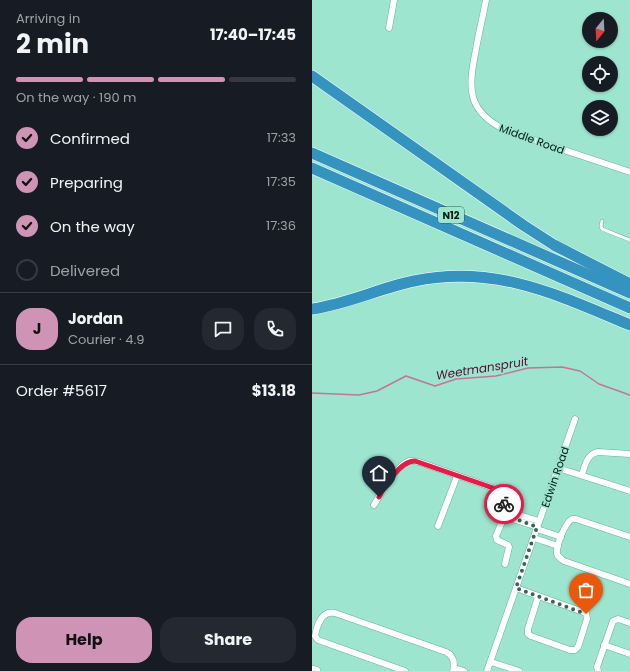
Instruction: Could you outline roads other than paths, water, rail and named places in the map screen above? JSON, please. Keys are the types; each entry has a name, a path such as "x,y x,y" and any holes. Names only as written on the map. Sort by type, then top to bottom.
{"highway":[{"path":"315,77 523,225 554,245 630,284"},
{"name":"N12","path":"312,153 630,293"},
{"name":"N12","path":"312,169 630,308"},
{"path":"312,309 346,301 416,280 451,276 472,276 495,278 539,289 630,325"}],"main road":[{"path":"312,670 316,671"}],"street":[{"path":"389,28 394,0"},
{"name":"Middle Road","path":"486,0 471,71 471,84 474,100 483,116 495,125 507,131 630,172"},
{"name":"Edwin Road","path":"487,671 575,419"},
{"path":"582,475 589,457 594,452 630,454"},
{"path":"374,505 383,489 394,475 407,462 411,461 419,462 501,492 504,496 506,514 496,539 509,547 504,564"},
{"path":"558,468 630,491"},
{"path":"438,526 457,476"},
{"path":"506,514 538,526 561,537"},
{"path":"630,538 576,519 572,519 567,522 558,546 558,556 564,561 630,584"},
{"path":"534,538 558,546"},
{"path":"516,588 584,612 587,615 587,621 578,647 575,650 570,650 528,634 528,629 538,597"},
{"path":"405,671 318,640 315,636 320,620 328,612 336,613 446,652 453,658 453,670 464,671"},
{"path":"598,671 597,667 614,620 620,619 630,623"},
{"path":"604,646 630,654"},
{"path":"491,662 516,670"}],"lane":[{"path":"602,221 602,229 630,240"}],"waterway":[{"name":"Weetmanspruit","path":"312,393 359,395 377,391 406,376 435,386 456,379 496,376 528,368 562,367 580,371 599,384 630,395"}]}
